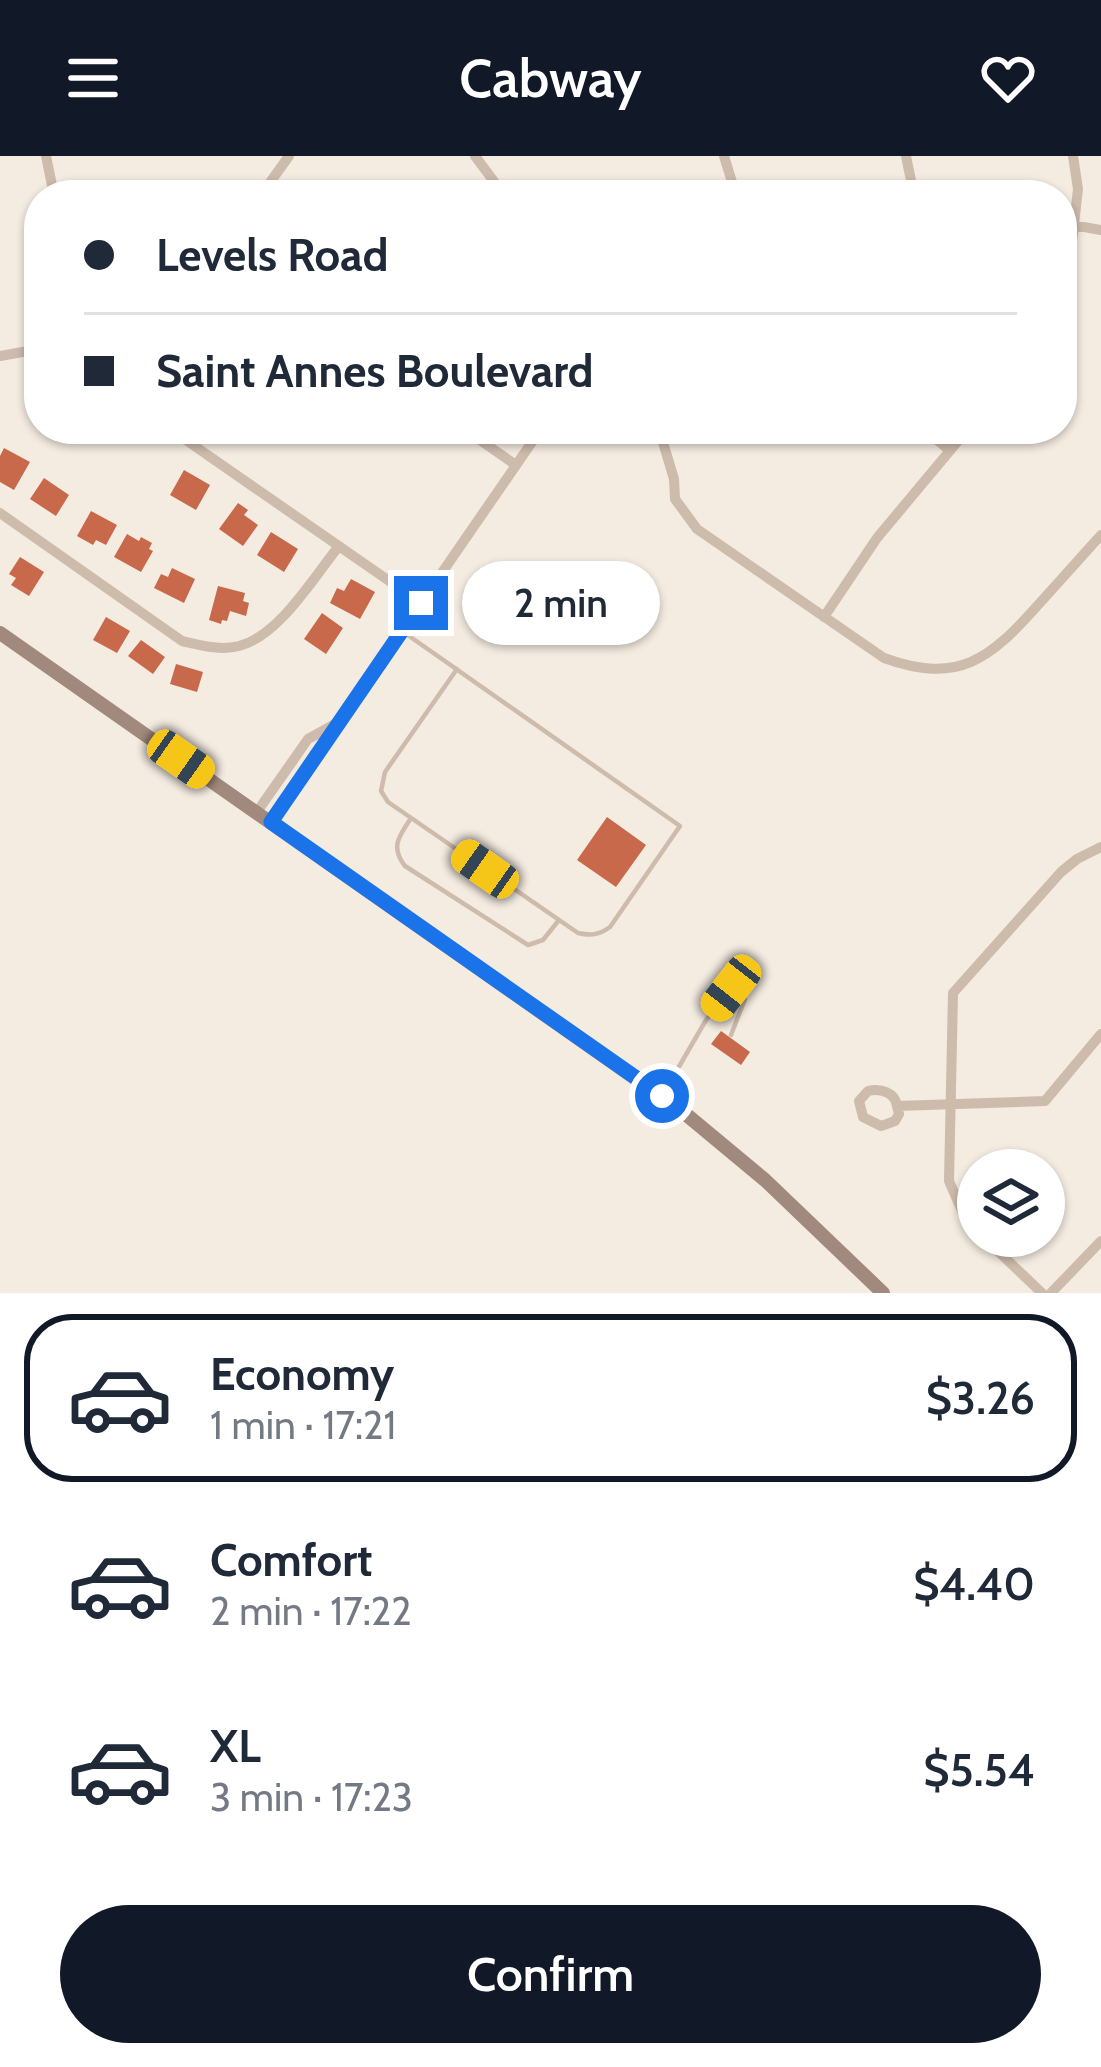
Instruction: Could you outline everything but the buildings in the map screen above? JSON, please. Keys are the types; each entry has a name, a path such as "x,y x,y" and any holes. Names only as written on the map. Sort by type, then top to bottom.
{"main road":[{"path":"0,633 662,1096 742,1160 884,1293"}],"street":[{"path":"192,444 421,603"},
{"path":"486,444 516,465"},
{"path":"271,822 531,444"},
{"path":"664,444 675,499 697,529 884,658 904,665 961,667 989,655 1101,535"},
{"path":"942,444 949,450"},
{"path":"824,617 877,538 954,444"},
{"path":"0,513 182,641 205,647 238,646 268,633 339,546"},
{"path":"257,812 308,739 339,722"},
{"path":"957,1199 950,1181 953,993 1061,872 1101,847"},
{"path":"897,1106 1045,1101 1101,1034"},
{"path":"1006,1257 1046,1293 1101,1240"}],"lane":[{"path":"402,631 457,669 680,826 610,927 600,934 578,933 388,802 381,791 385,772 457,669"},
{"path":"411,818 396,847 405,866 528,945 543,940 559,920"},
{"path":"662,1096 706,1020 731,988 745,999 731,1035"}],"route":[{"path":"421,603 271,822 662,1096"}]}
